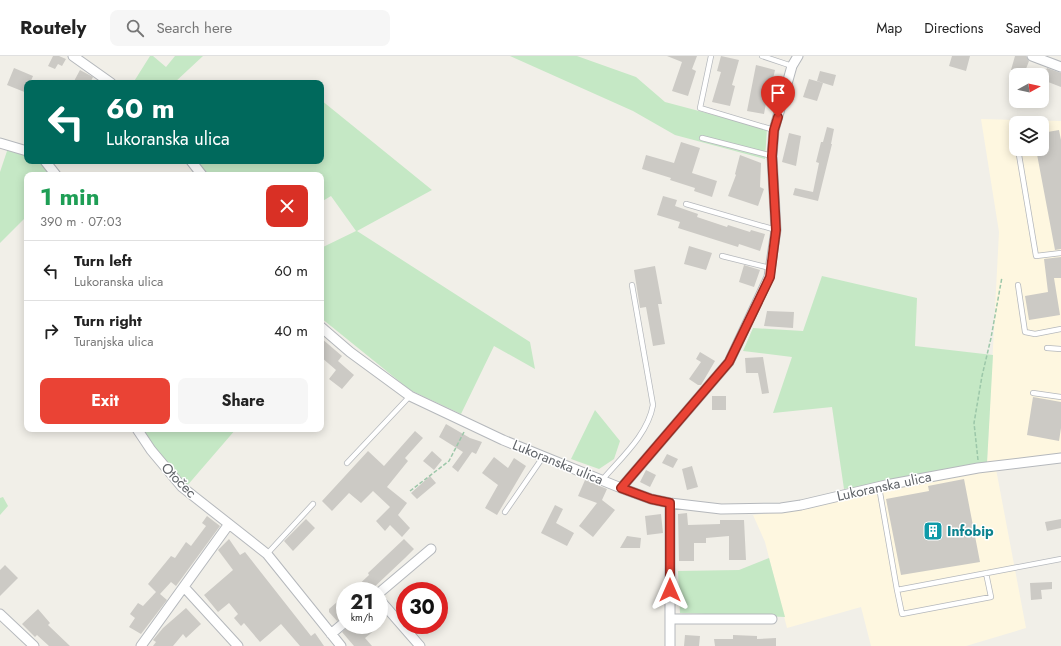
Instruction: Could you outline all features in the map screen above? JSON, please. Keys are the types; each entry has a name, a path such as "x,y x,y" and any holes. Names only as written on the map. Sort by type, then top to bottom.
{"street":[{"path":"73,56 107,80"},
{"path":"621,488 729,362 770,277 776,230 772,156 774,130 792,66 798,56"},
{"path":"1032,56 1061,67"},
{"path":"0,143 24,150"},
{"path":"47,164 54,172"},
{"path":"193,164 200,172"},
{"name":"Lukoranska ulica","path":"324,330 350,352 410,396 503,440 603,479 621,488 651,499 670,503 721,509 781,508 978,468 1061,458"},
{"name":"Otočec","path":"140,432 151,450 182,487 267,554 340,646"},
{"path":"670,503 670,646"},
{"path":"141,646 229,524"},
{"path":"388,585 431,549"},
{"path":"184,587 238,646"},
{"path":"388,609 420,646"},
{"path":"0,614 34,646"},
{"path":"670,619 772,619"},
{"path":"331,634 336,630"}],"lane":[{"path":"711,56 700,108 774,130"},
{"path":"762,56 792,66"},
{"path":"702,138 772,156"},
{"path":"1019,156 1036,256 1061,253"},
{"path":"686,204 776,230"},
{"path":"722,256 770,268"},
{"path":"603,479 643,432 652,410 632,285"},
{"path":"1018,285 1025,332 1035,334 1061,329"},
{"path":"1047,348 1061,349"},
{"path":"1033,393 1061,397"},
{"path":"347,463 410,396"},
{"path":"505,512 544,455"},
{"path":"879,487 902,614 991,597 986,573"},
{"path":"267,554 313,504"},
{"path":"897,590 1061,559"}],"path":[{"path":"978,468 974,423 1002,277"},
{"path":"410,491 449,461 468,424"}],"shaded area":[{"path":"981,119 1009,120 1009,156 1049,156 1049,121 1061,121 1061,455 987,463 999,232"},
{"path":"996,469 1026,628 966,646 871,646 861,607 787,628 765,542 753,515 794,510 873,492"}],"green space":[{"path":"150,56 153,56 166,67 175,56 203,56 177,80 135,80"},
{"path":"510,56 577,56 636,77 665,102 767,129 765,159 675,135 633,111"},
{"path":"324,102 432,190 357,231 530,342 535,369 494,346 461,414 410,390 324,320 324,247 356,231 331,196 324,200 324,172 205,172 200,164 324,164"},
{"path":"8,148 24,154 24,164 42,164 50,172 24,172 24,219 0,243 0,172"},
{"path":"822,276 917,298 915,346 993,355 987,463 844,489 832,407 773,413 792,357 743,351 753,328 803,331"},
{"path":"595,410 620,441 614,459 599,469 571,459"},
{"path":"143,432 233,432 186,487 173,473"},
{"path":"3,497 8,506 0,515 0,498"},
{"path":"769,558 785,617 680,613 678,571 739,570"}],"building":[{"path":"53,56 59,56 66,59 62,66 58,64 55,69 48,66"},
{"path":"667,56 697,56 692,69 696,71 688,96 672,91 682,62"},
{"path":"721,56 739,60 732,85 735,86 730,106 712,102 721,72 717,71"},
{"path":"952,56 970,56 966,71 949,66"},
{"path":"1015,56 1026,56 1029,61 1026,68 1012,68"},
{"path":"756,65 775,70 771,87 769,87 764,114 747,111"},
{"path":"14,68 33,76 31,80 24,80 24,92 7,85"},
{"path":"1049,69 1061,73 1061,87 1049,82"},
{"path":"80,70 93,77 92,80 75,80"},
{"path":"820,71 836,75 833,86 817,81"},
{"path":"809,79 823,83 817,101 803,97"},
{"path":"827,127 834,129 832,144 818,201 793,195 795,188 813,192 819,163 816,162 821,142 823,142"},
{"path":"1059,130 1061,140 1061,249 1055,250 1037,156 1049,156 1049,132"},
{"path":"789,133 801,136 796,166 782,162"},
{"path":"681,142 700,148 692,173 717,181 712,197 694,191 695,188 670,180 671,178 642,169 646,155 674,163"},
{"path":"740,155 761,163 760,187 764,189 758,206 728,196 736,175"},
{"path":"663,196 677,200 675,206 698,214 697,217 727,227 728,225 750,232 751,230 765,234 760,251 739,244 738,247 678,228 680,222 657,215"},
{"path":"689,246 712,253 706,270 684,264"},
{"path":"1061,257 1061,278 1054,278 1060,315 1029,320 1025,296 1048,292 1044,259"},
{"path":"744,265 760,270 754,287 739,282"},
{"path":"655,266 662,304 658,304 665,344 653,346 646,307 640,308 634,270"},
{"path":"767,311 794,312 793,328 764,326"},
{"path":"324,341 342,356 338,361 354,375 342,389 329,379 336,370 324,360"},
{"path":"700,352 715,361 701,385 698,385 689,379 701,362 696,359"},
{"path":"763,357 769,393 762,394 758,373 746,373 745,358"},
{"path":"712,396 726,396 726,410 712,410"},
{"path":"1033,397 1061,402 1061,428 1059,441 1027,435"},
{"path":"446,424 470,438 482,442 476,454 472,452 458,472 452,467 463,452 439,437"},
{"path":"415,431 423,438 405,458 408,461 387,487 407,503 398,515 410,528 402,537 390,525 385,531 376,521 390,507 373,491 361,503 349,493 332,511 322,501 368,451 384,466"},
{"path":"432,451 442,460 434,470 423,461"},
{"path":"667,454 678,459 673,468 662,463"},
{"path":"494,457 508,468 514,458 526,466 497,515 485,508 498,485 482,473"},
{"path":"692,466 698,487 687,490 682,469"},
{"path":"646,470 656,475 650,487 640,482"},
{"path":"430,476 436,483 417,499 411,493"},
{"name":"Infobip","path":"964,479 980,562 901,575 886,499 929,491 928,486"},
{"path":"585,480 607,489 602,500 615,510 593,537 579,526 597,503 578,496"},
{"path":"555,505 563,509 556,523 574,533 567,546 541,533"},
{"path":"687,513 688,525 720,524 720,520 744,520 746,560 729,560 729,536 706,538 706,543 694,543 694,561 679,561 678,514"},
{"path":"661,514 663,533 647,535 645,516"},
{"path":"207,516 220,526 176,586 171,582 160,594 167,600 141,634 129,627 135,618 130,614 138,603 143,606 156,592 148,584 171,556 175,558 186,542 191,546 206,526 202,523"},
{"path":"306,519 315,528 293,551 284,541"},
{"path":"1061,519 1061,528 1047,531 1045,522"},
{"path":"627,536 641,538 640,548 620,548"},
{"path":"229,539 240,555 245,552 311,636 315,633 324,646 300,646 281,624 260,642 244,623 241,626 234,618 238,614 229,603 218,612 204,595 233,570 218,550"},
{"path":"404,539 414,549 380,582 362,582 369,575 368,573"},
{"path":"5,565 18,578 0,596 0,570"},
{"path":"1052,582 1052,589 1041,590 1042,599 1031,600 1030,583"},
{"path":"336,603 336,620 329,612 329,609"},
{"path":"186,608 201,624 186,638 183,634 173,646 153,646 156,642 153,640 163,628"},
{"path":"38,609 50,623 48,625 70,646 49,646 37,635 35,637 22,624"},
{"path":"344,634 370,634 365,638 372,646 354,646"},
{"path":"685,635 700,636 699,646 684,646"},
{"path":"733,635 757,636 757,639 776,638 776,646 715,646 714,639 733,639"}],"place":[{"name":"Infobip","path":"933,531"}],"route":[{"path":"670,590 670,503 651,499 621,488 729,362 770,277 776,230 772,156 774,130 778,117"}]}
